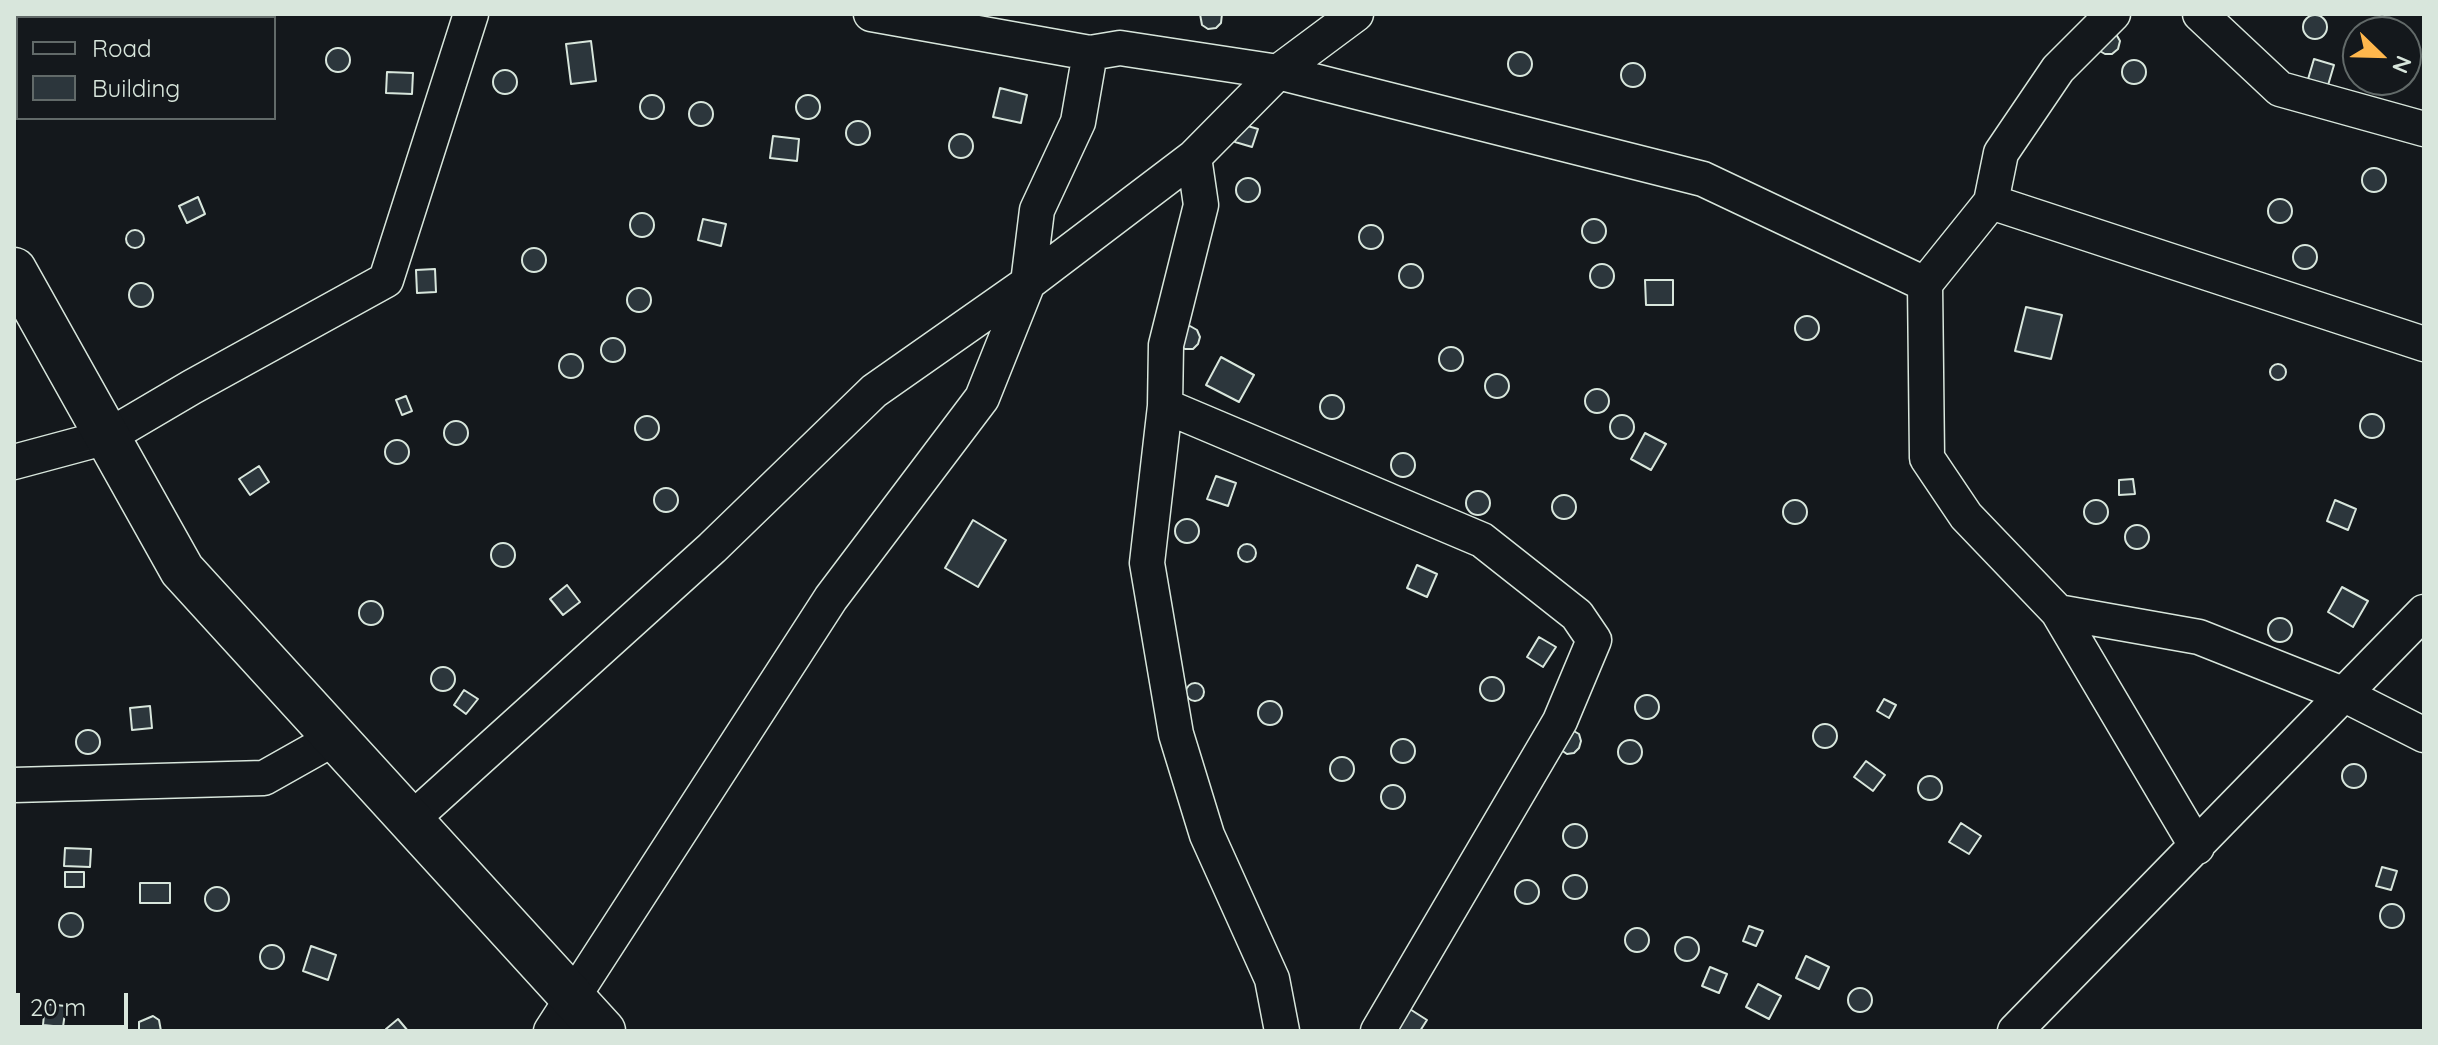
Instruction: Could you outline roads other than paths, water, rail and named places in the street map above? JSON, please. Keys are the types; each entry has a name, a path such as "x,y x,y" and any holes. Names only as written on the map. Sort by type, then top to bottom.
{"main road":[{"path":"14,270 182,570 411,820 562,1015 603,1031"}],"street":[{"path":"14,462 107,437 386,280 471,14"},
{"path":"871,14 1090,53 1120,48 1278,72 1703,179 1925,284"},
{"path":"411,820 712,548 874,391 1028,283 1194,157 1278,72 1356,14"},
{"path":"2113,14 2058,69 2001,153 1991,202 1925,284 1927,458 1966,516 2058,612 2197,847"},
{"path":"2200,14 2280,89 2424,129"},
{"path":"562,1015 831,598 982,398 1028,283 1037,210 1078,122 1090,53"},
{"path":"1194,157 1201,205 1166,345 1165,406 1147,563 1176,734 1207,835 1272,979 1282,1031"},
{"path":"1991,202 2424,344"},
{"path":"1165,406 1482,540 1577,615 1594,640 1560,721 1378,1031"},
{"path":"2058,612 2199,637 2345,695 2424,735"},
{"path":"2015,1031 2424,612"},
{"path":"14,785 264,778 335,738"}]}
